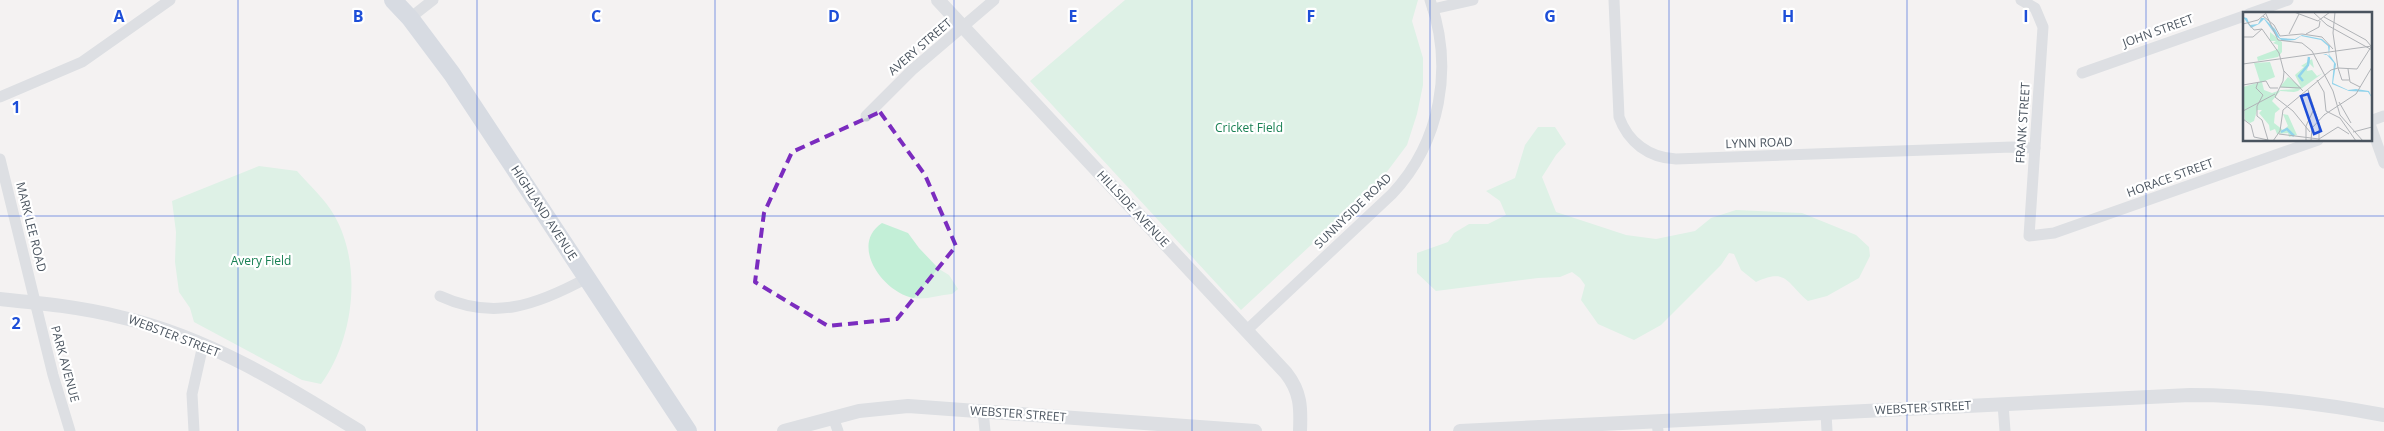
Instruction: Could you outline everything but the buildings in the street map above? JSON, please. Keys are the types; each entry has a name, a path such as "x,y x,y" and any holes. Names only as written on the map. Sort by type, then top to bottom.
{"main road":[{"name":"HIGHLAND AVENUE","path":"393,0 410,18 452,74 688,431"}],"street":[{"path":"0,97 82,62 170,0"},
{"path":"410,18 433,0"},
{"name":"HILLSIDE AVENUE","path":"938,0 1282,368 1296,387 1301,407 1300,431"},
{"name":"AVERY STREET","path":"866,116 912,70 994,0"},
{"path":"1432,4 1473,0"},
{"name":"LYNN ROAD","path":"1614,0 1619,117 1625,130 1635,143 1648,152 1663,158 1676,160 2012,147 2035,148"},
{"name":"FRANK STREET","path":"2021,0 2032,4 2038,12 2043,32 2029,236"},
{"path":"2255,12 2288,0"},
{"name":"SUNNYSIDE ROAD","path":"1246,330 1392,194 1407,177 1420,157 1434,121 1442,80 1442,41 1432,4"},
{"name":"JOHN STREET","path":"2082,73 2243,16"},
{"path":"2372,122 2384,116"},
{"path":"2372,129 2384,163"},
{"name":"HORACE STREET","path":"2029,236 2054,233 2315,141"},
{"name":"MARK LEE ROAD","path":"0,159 36,303"},
{"path":"440,296 471,308 505,309 547,298 587,278"},
{"name":"WEBSTER STREET","path":"0,299 121,317 203,345 273,380 359,431"},
{"name":"PARK AVENUE","path":"36,303 53,375 70,431"},
{"path":"194,431 192,394 203,345"},
{"name":"WEBSTER STREET","path":"1460,431 1658,426 1826,413 2153,396 2227,395 2307,401 2384,415"},
{"path":"2003,404 2005,431"},
{"name":"WEBSTER STREET","path":"784,431 834,417 874,408 895,406 1255,431"},
{"path":"983,411 985,431"},
{"path":"1826,413 1827,431"},
{"path":"834,417 838,431"}],"highlighted area":[{"path":"880,112 925,175 956,246 897,319 828,326 755,282 764,213 792,152"}],"green space":[{"name":"Cricket Field","path":"1125,0 1418,0 1412,21 1423,58 1423,85 1417,114 1407,145 1380,181 1241,310 1030,81"},
{"path":"1538,127 1555,127 1566,144 1556,155 1542,177 1556,212 1626,235 1656,239 1695,231 1711,218 1736,210 1802,213 1856,235 1869,247 1870,256 1859,278 1827,296 1808,301 1790,283 1780,277 1774,276 1756,282 1741,270 1734,254 1729,253 1721,265 1661,325 1634,340 1598,324 1581,300 1585,285 1572,272 1560,277 1436,291 1417,273 1417,253 1448,242 1454,233 1469,224 1488,224 1506,215 1500,201 1486,191 1515,178 1525,145"},
{"name":"Avery Field","path":"259,166 297,171 322,198 334,215 343,235 349,256 351,301 347,324 341,346 321,384 302,380 194,322 190,308 179,292 175,262 176,232 172,201"},
{"path":"882,223 908,233 939,269 949,275 958,289 952,294 928,298 913,298 891,287 881,277 869,255 869,243 873,232"}]}
